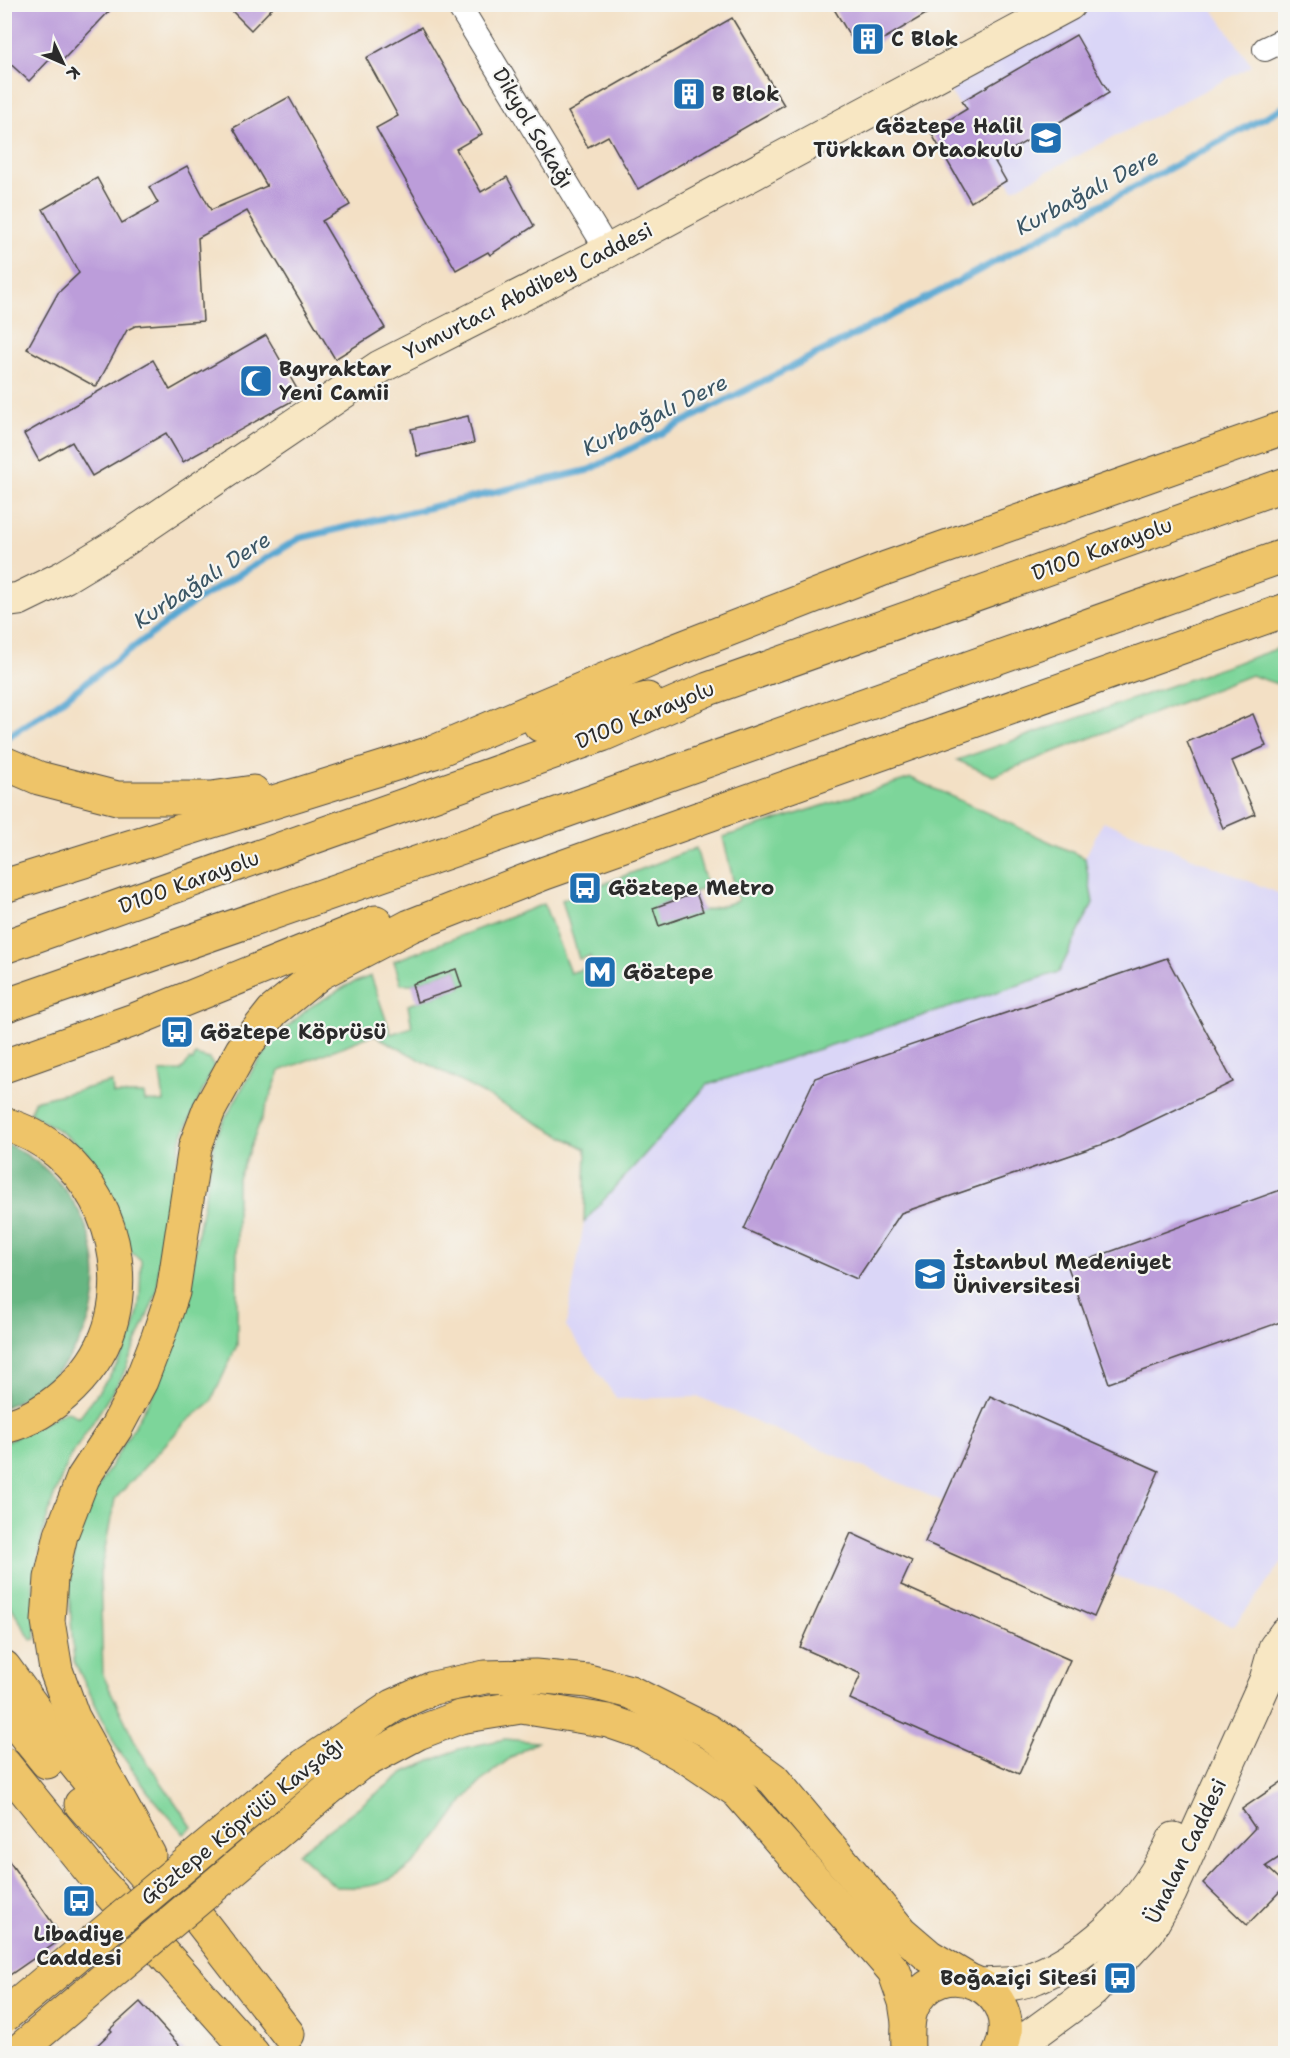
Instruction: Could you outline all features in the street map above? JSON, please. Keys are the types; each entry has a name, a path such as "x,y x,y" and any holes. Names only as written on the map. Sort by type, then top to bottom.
{"main road":[{"name":"Yumurtacı Abdibey Caddesi","path":"4,601 20,599 117,546 380,367 608,251 1063,6"},
{"path":"434,752 653,659 886,568 1286,427"},
{"name":"D100 Karayolu","path":"4,947 602,735 708,689 1286,484"},
{"path":"4,1006 540,820 1286,555"},
{"path":"149,1855 74,1717 56,1670 48,1621 51,1578 61,1535 83,1478 121,1419 158,1337 173,1292 195,1147 209,1110 242,1050 273,1011 320,973 410,926 545,873 1286,610"},
{"path":"4,886 434,752 631,702 708,689"},
{"path":"4,764 39,778 117,798 170,800 212,798 379,770"},
{"path":"4,1066 134,1020 412,908 545,873"},
{"path":"4,1124 45,1142 69,1160 90,1187 106,1219 113,1250 116,1282 112,1319 99,1351 79,1379 52,1405 4,1427"},
{"path":"910,2042 912,2006 922,1993 935,1983 951,1979 1011,1984 1035,1978 1087,1950 1122,1918 1166,1856 1240,1697 1256,1671 1280,1641"},
{"name":"Ünalan Caddesi","path":"1006,2054 1092,1991 1148,1931 1184,1863 1266,1680 1280,1641"},
{"path":"4,1667 68,1755 297,2044"},
{"name":"Göztepe Köprülü Kavşağı","path":"4,2016 305,1765 393,1706 433,1688 485,1677 535,1676 588,1681 630,1692 708,1731 773,1779 901,1932 929,1956 993,1994 1002,2007 1006,2023 1005,2038 999,2054"},
{"name":"Göztepe Köprülü Kavşağı","path":"15,2054 326,1791 368,1760 418,1733 460,1717 521,1707 608,1721 643,1733 688,1758 744,1799 894,1971 905,2002 910,2042"},
{"path":"4,1709 100,1828 297,2044"},
{"path":"4,1764 97,1879 253,2054"},
{"path":"4,1785 97,1879"}],"street":[{"name":"Dikyol Sokağı","path":"458,4 608,251"}],"shaded area":[{"name":"Göztepe Halil Türkkan Ortaokulu","path":"1091,5 1210,5 1252,66 1013,189 948,88"},
{"name":"İstanbul Medeniyet Üniversitesi","path":"1103,821 1285,896 1285,1559 1234,1626 699,1397 617,1399 566,1327 584,1222 707,1085 1059,972 1093,903 1085,858"}],"green space":[{"path":"1285,646 1285,685 1283,686 1251,675 993,776 957,760"},
{"path":"911,778 1085,858 1093,903 1059,972 707,1085 584,1222 586,1149 378,1037 372,1035 280,1071 237,1181 237,1345 211,1402 186,1422 115,1499 100,1573 103,1675 139,1750 192,1827 184,1834 148,1792 117,1748 74,1661 69,1592 76,1534 93,1496 157,1387 183,1315 216,1135 253,1069 280,1033 310,1007 348,985 371,976 391,1034 412,1027 408,1005 462,987 456,969 412,984 401,984 394,961 544,904 570,973 592,966 590,956 579,959 562,900 696,848 707,887 653,908 702,911 738,901 723,837"},
{"path":"195,1055 209,1059 214,1066 181,1139 162,1232 157,1292 122,1377 69,1459 53,1499 42,1535 33,1585 36,1639 31,1640 5,1596 4,1443 66,1411 79,1417 98,1393 123,1354 134,1327 140,1299 141,1260 129,1250 92,1159 72,1141 30,1113 34,1101 112,1082 113,1094 144,1094 145,1101 164,1102 160,1072 181,1071 189,1060 193,1061"},
{"path":"5,1143 44,1168 72,1200 90,1237 96,1276 90,1315 74,1351 45,1383 5,1407"},
{"path":"505,1739 537,1742 507,1760 481,1782 424,1852 400,1874 368,1886 336,1887 298,1853 405,1772 459,1749"}],"building":[{"path":"4,4 116,4 62,61 55,54 29,81 4,58"},
{"path":"225,4 276,4 251,30"},
{"name":"C Blok","path":"831,4 943,4 860,53"},
{"name":"B Blok","path":"732,18 784,105 638,189 608,136 588,147 568,112"},
{"path":"421,27 482,134 456,149 481,192 507,177 534,226 490,255 488,252 456,270 376,128 398,116 366,58"},
{"path":"1076,35 1109,93 994,160 1006,181 971,202 930,131 967,109 962,101"},
{"path":"289,97 350,205 322,221 385,328 335,359 247,211 198,238 203,321 135,326 127,330 96,387 27,349 58,293 79,273 43,209 97,178 122,223 158,203 149,187 187,166 211,210 267,186 233,128"},
{"path":"266,335 301,396 183,462 166,433 92,476 72,442 39,461 24,434 153,360 170,390"},
{"path":"468,416 474,443 417,456 411,429"},
{"path":"1253,714 1266,746 1232,761 1255,814 1223,828 1187,742"},
{"path":"696,893 703,911 659,926 653,908"},
{"path":"1167,958 1233,1082 1106,1143 901,1213 857,1279 744,1229 815,1078"},
{"path":"456,969 462,987 417,1002 412,984"},
{"path":"1286,1188 1286,1320 1109,1383 1068,1267"},
{"path":"990,1396 1159,1471 1094,1617 925,1542"},
{"path":"851,1533 912,1561 901,1585 1070,1660 1019,1774 850,1699 861,1674 800,1647"},
{"path":"1286,1779 1286,1853 1266,1866 1286,1885 1247,1925 1203,1883 1255,1828 1242,1809"},
{"path":"4,1854 63,1938 4,1979"},
{"path":"140,2002 187,2054 88,2054 112,2031 110,2029"}],"waterway":[{"name":"Kurbağalı Dere","path":"4,739 56,705 197,600 300,538 589,470 942,290 1286,106"}],"place":[{"name":"C Blok","path":"868,39"},
{"name":"B Blok","path":"689,94"},
{"name":"Göztepe Halil Türkkan Ortaokulu","path":"1046,138"},
{"name":"Bayraktar Yeni Camii","path":"256,381"},
{"name":"Göztepe Metro","path":"585,888"},
{"name":"Göztepe","path":"600,972"},
{"name":"Göztepe Köprüsü","path":"177,1032"},
{"name":"İstanbul Medeniyet Üniversitesi","path":"930,1274"},
{"name":"Libadiye Caddesi","path":"79,1901"},
{"name":"Boğaziçi Sitesi","path":"1120,1978"}]}
